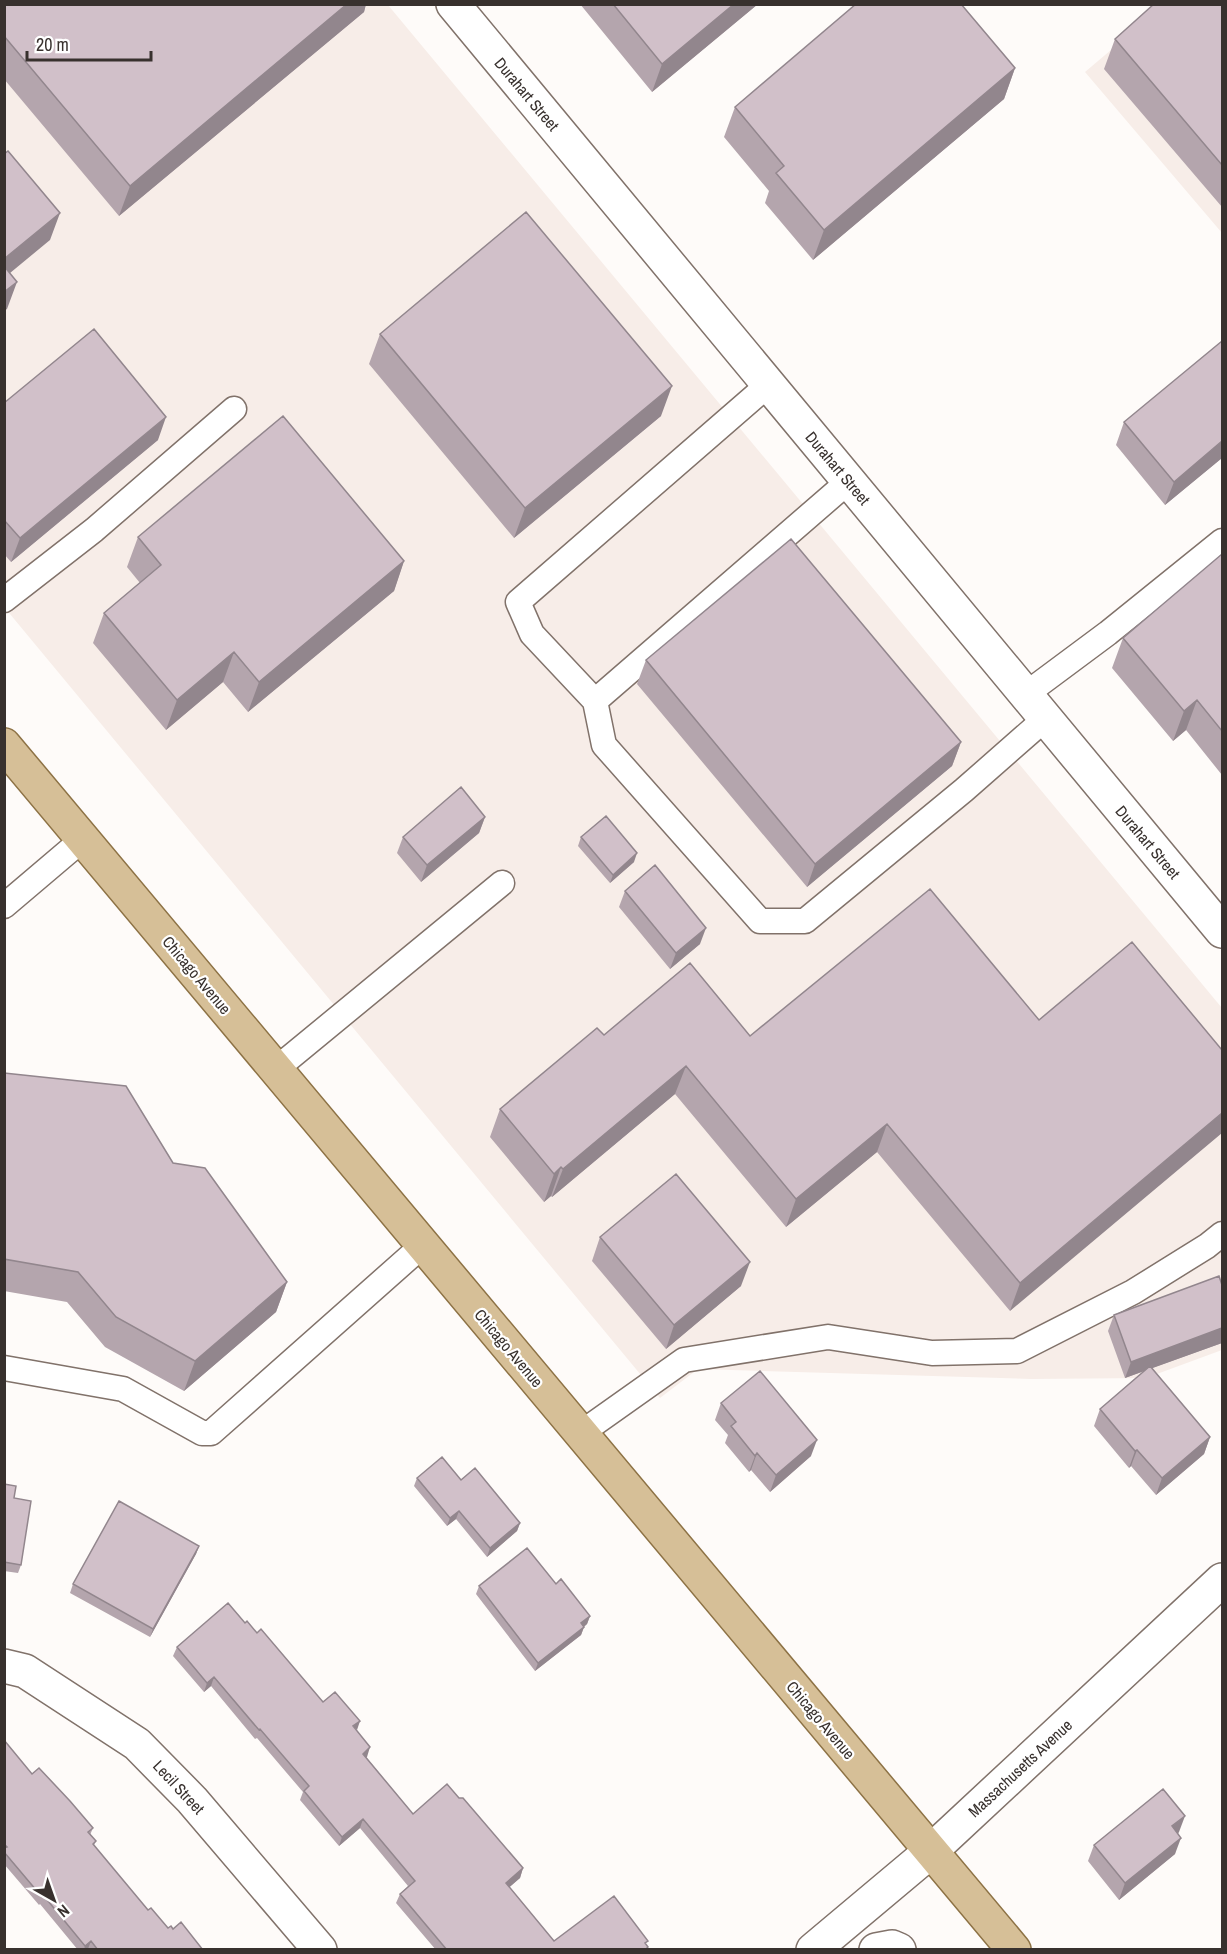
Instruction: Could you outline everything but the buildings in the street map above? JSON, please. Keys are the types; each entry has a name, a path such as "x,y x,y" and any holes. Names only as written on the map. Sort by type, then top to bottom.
{"main road":[{"name":"Chicago Avenue","path":"4,745 1014,1950"}],"street":[{"name":"Durahart Street","path":"453,4 1036,706 1217,915"},
{"name":"Massachusetts Avenue","path":"813,1950 931,1851 1222,1581"},
{"name":"Lecil Street","path":"4,1666 25,1671 137,1744 192,1800 320,1950"},
{"path":"876,1950 892,1947 899,1950"}],"lane":[{"path":"769,384 518,602 532,634 595,701 604,745 760,921 806,921 964,790 1036,706 1108,633 1222,541"},
{"path":"4,600 94,530 234,409"},
{"path":"595,701 849,481"},
{"path":"4,906 83,839"},
{"path":"276,1069 502,883"},
{"path":"581,1433 684,1360 828,1337 932,1353 1017,1351 1133,1292 1207,1246 1222,1234"},
{"path":"4,1368 123,1389 206,1434 211,1433 423,1245"}],"shaded area":[{"path":"4,5 388,5 1222,1008 1222,1350 1146,1378 1031,1379 698,1369 660,1398 5,608"},
{"path":"1164,5 1222,5 1222,233 1085,72"}]}
